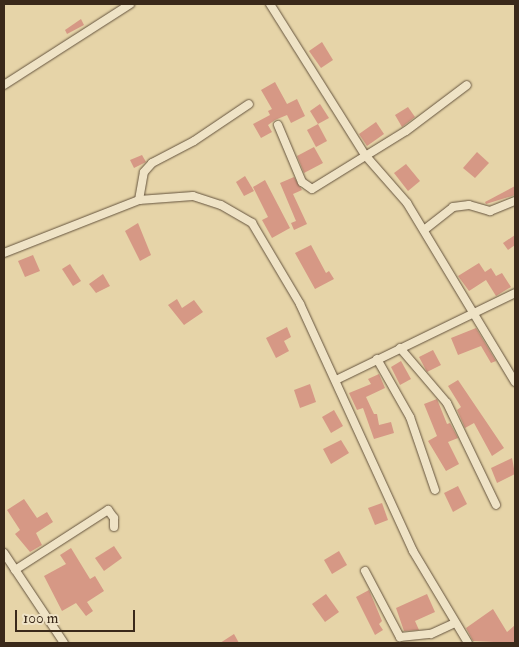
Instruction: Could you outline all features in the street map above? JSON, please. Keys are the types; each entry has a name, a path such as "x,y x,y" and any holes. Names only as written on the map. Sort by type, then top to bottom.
{"street":[{"path":"4,85 130,4"},
{"path":"270,4 365,156 390,180 424,230 515,382"},
{"path":"278,125 302,182 312,189 338,176 365,156 406,131 467,85"},
{"path":"139,200 144,172 152,163 194,141 249,104"},
{"path":"4,253 139,200 192,196 221,205 252,223 296,296 413,551 468,643"},
{"path":"424,230 453,207 469,205 490,211 515,202"},
{"path":"336,380 515,293"},
{"path":"400,348 447,404 496,505"},
{"path":"377,359 410,417 435,490"},
{"path":"15,570 108,510 114,518 114,527"},
{"path":"4,553 64,643"},
{"path":"365,571 400,637 431,634 455,623"}],"building":[{"path":"81,19 84,25 67,34 65,30"},
{"path":"322,42 333,60 321,68 309,51"},
{"path":"275,82 287,104 297,99 305,116 291,123 287,115 275,120 268,125 272,132 261,138 253,124 270,115 268,111 272,109 261,90"},
{"path":"320,104 329,118 318,124 310,111"},
{"path":"408,107 415,117 402,127 395,115"},
{"path":"376,122 384,134 367,146 359,134"},
{"path":"318,124 327,141 316,147 307,130"},
{"path":"314,147 323,163 304,173 297,156"},
{"path":"477,152 489,163 475,178 463,168"},
{"path":"142,155 146,162 134,168 130,160"},
{"path":"406,164 420,181 408,191 394,173"},
{"path":"245,176 254,191 244,196 236,182"},
{"path":"294,177 302,190 293,194 307,224 294,230 291,223 296,221 280,183"},
{"path":"265,180 290,228 272,238 262,220 268,217 253,187"},
{"path":"515,186 515,195 486,204 485,202"},
{"path":"138,223 151,255 140,261 125,231"},
{"path":"515,235 515,245 508,250 503,243"},
{"path":"311,245 326,273 329,271 334,279 315,289 295,253"},
{"path":"33,255 40,271 25,277 18,261"},
{"path":"479,263 485,272 491,268 496,276 502,273 511,287 496,296 486,280 469,291 458,276"},
{"path":"70,264 81,281 73,286 62,269"},
{"path":"103,274 110,286 96,293 89,284"},
{"path":"177,299 182,308 194,300 203,312 184,325 168,305"},
{"path":"287,327 291,337 284,341 289,351 276,358 266,338"},
{"path":"476,328 496,361 491,363 481,346 458,355 451,338"},
{"path":"433,350 441,365 427,372 419,357"},
{"path":"401,361 411,379 400,385 391,367"},
{"path":"379,374 385,388 366,397 374,414 377,414 379,425 391,422 394,433 374,439 363,408 357,410 349,393 371,384 368,379"},
{"path":"458,380 504,448 492,456 474,423 465,428 457,410 461,407 448,386"},
{"path":"310,384 316,402 300,408 294,390"},
{"path":"437,399 447,424 450,423 458,438 448,442 459,464 446,471 428,441 437,436 424,404"},
{"path":"334,410 343,426 331,433 322,417"},
{"path":"341,440 349,453 331,464 323,449"},
{"path":"512,458 515,474 497,483 491,468"},
{"path":"458,486 467,504 453,512 444,493"},
{"path":"24,499 37,518 47,512 53,522 36,533 42,545 30,552 15,534 20,530 7,510"},
{"path":"382,503 388,520 375,525 368,508"},
{"path":"114,546 122,558 104,571 95,558"},
{"path":"71,548 90,579 95,576 104,591 87,602 93,611 86,616 76,603 62,611 44,576 66,564 60,555"},
{"path":"339,551 347,565 332,574 324,560"},
{"path":"369,590 382,621 379,624 383,630 375,635 356,597"},
{"path":"326,594 339,612 325,622 312,604"},
{"path":"427,594 435,612 415,621 419,630 404,631 396,608"},
{"path":"493,609 507,632 515,625 515,643 473,641 466,628"},
{"path":"234,634 239,643 220,643"}]}
